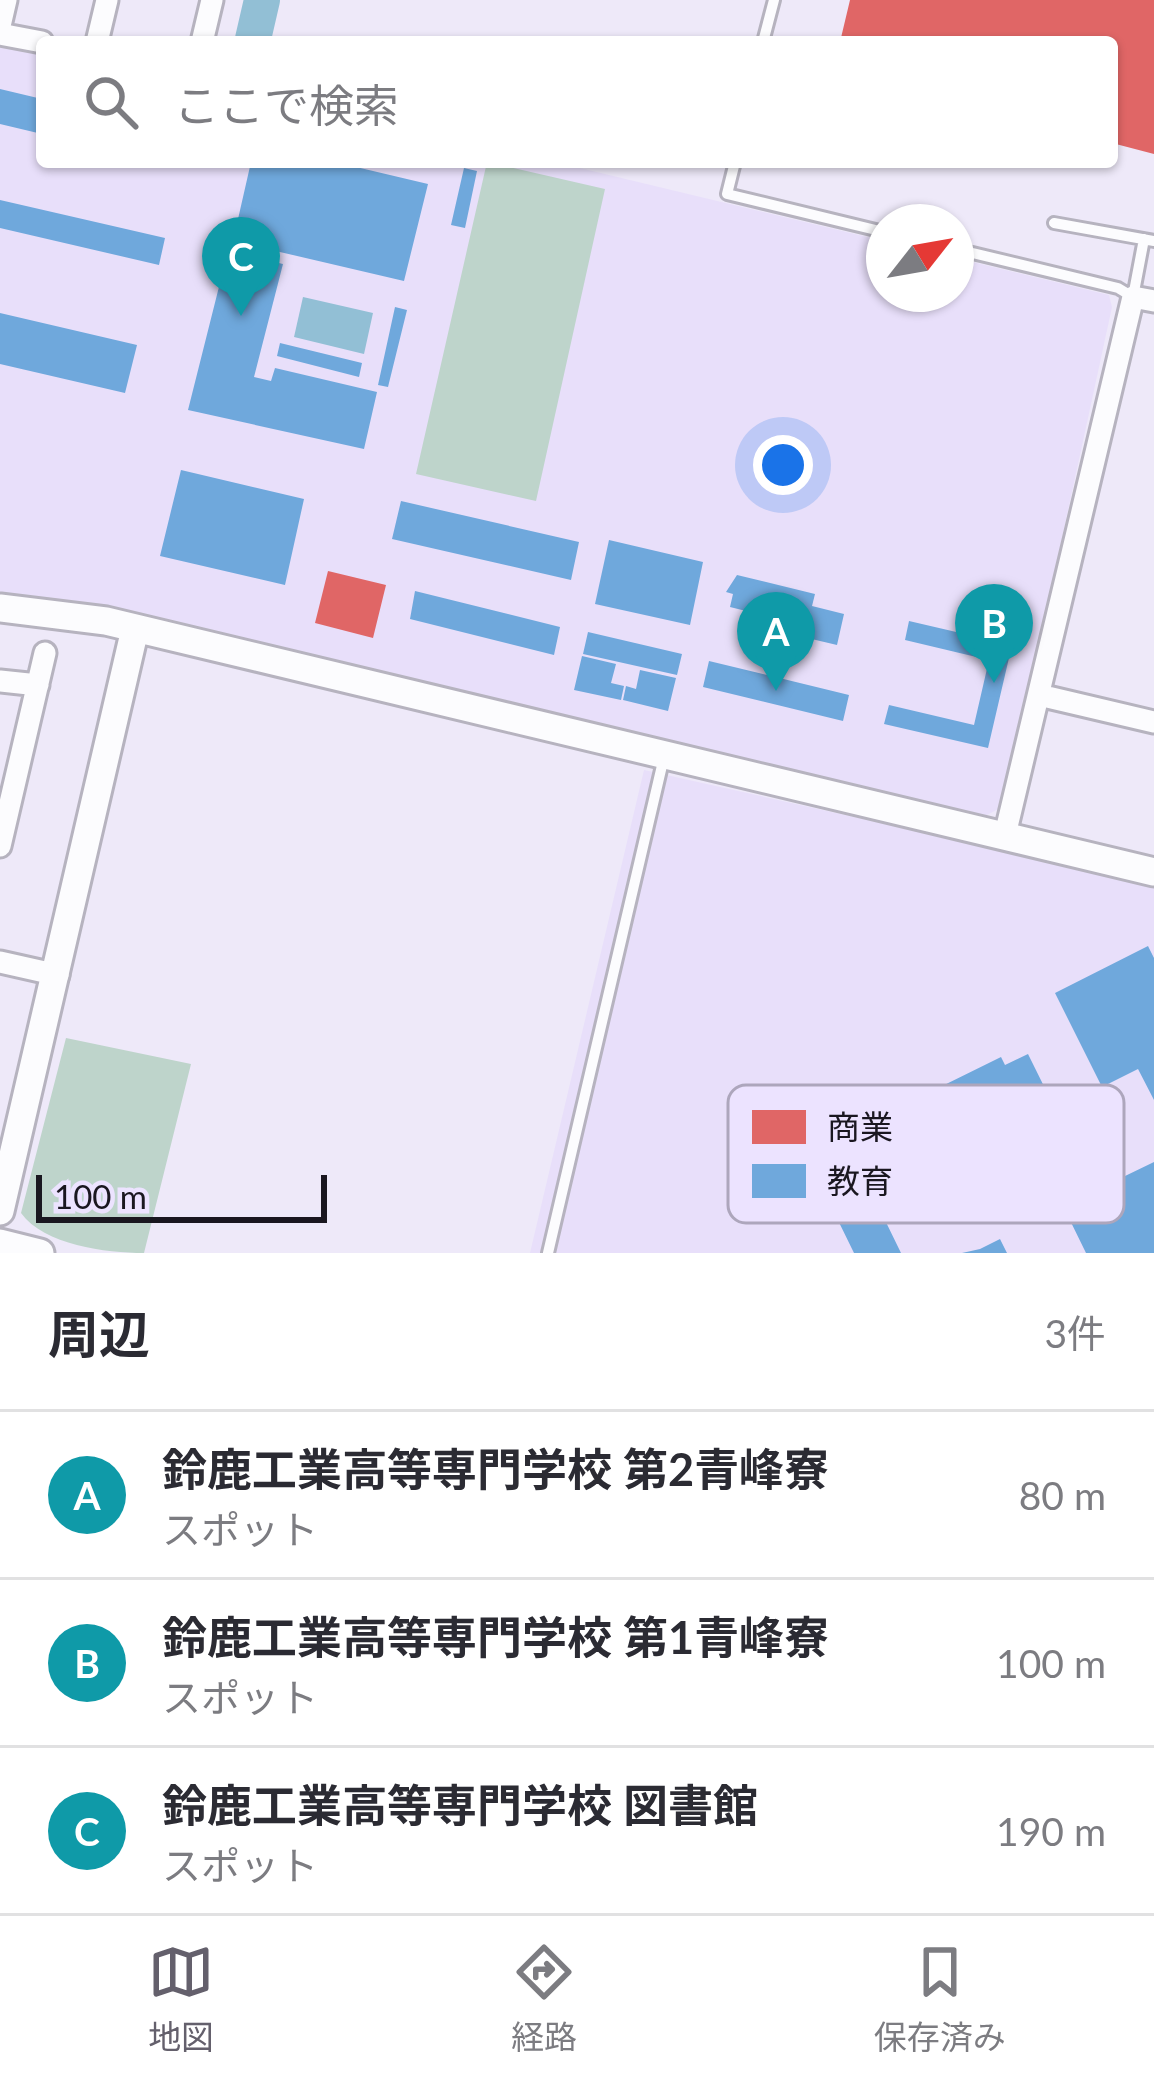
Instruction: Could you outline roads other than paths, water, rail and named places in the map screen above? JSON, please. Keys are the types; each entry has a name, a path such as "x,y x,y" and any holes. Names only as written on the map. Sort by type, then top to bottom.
{"street":[{"path":"6,0 0,30 36,40"},
{"path":"98,36 106,0"},
{"path":"203,36 212,0"},
{"path":"1005,835 1144,299"},
{"path":"0,608 135,628 1154,872"},
{"path":"0,1211 135,628"},
{"path":"0,846 45,653"},
{"path":"0,681 38,685"},
{"path":"1040,695 1153,718"},
{"path":"0,962 58,975"},
{"path":"0,1244 40,1253"}],"lane":[{"path":"765,36 773,0"},
{"path":"733,168 727,194 866,228"},
{"path":"974,253 1118,288 1144,299 1149,240 1054,223"},
{"path":"548,1253 664,757"}],"water":[{"path":"303,297 373,313 364,354 294,337"}],"waterway":[{"path":"254,36 262,0"}],"place":[{"name":"鈴鹿工業高等専門学校 図書館","path":"241,316"},
{"name":"鈴鹿工業高等専門学校 第1青峰寮","path":"994,683"},
{"name":"鈴鹿工業高等専門学校 第2青峰寮","path":"776,691"}]}
